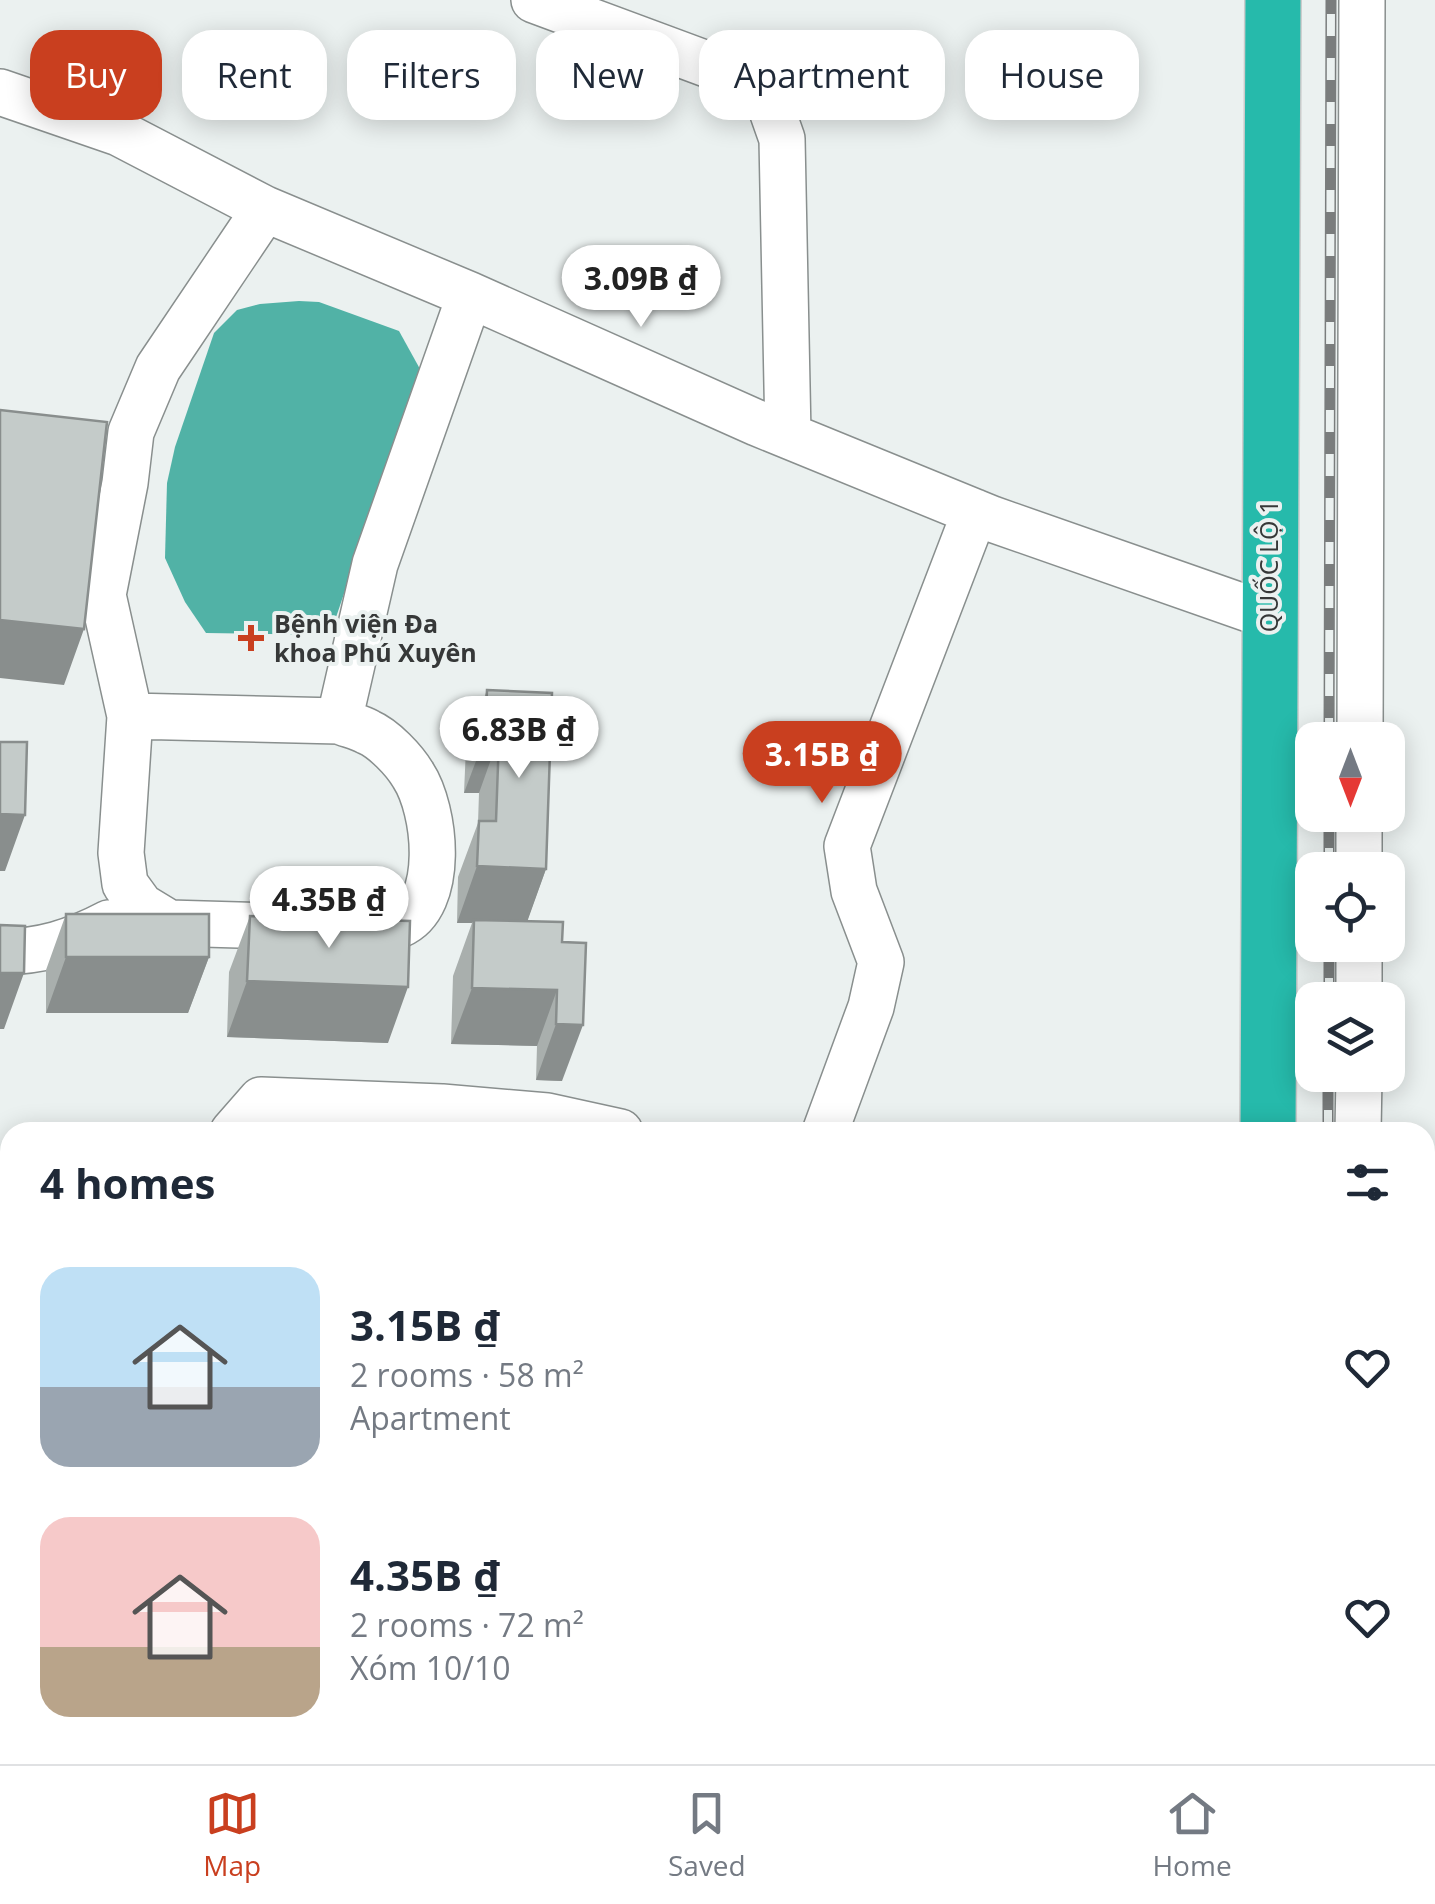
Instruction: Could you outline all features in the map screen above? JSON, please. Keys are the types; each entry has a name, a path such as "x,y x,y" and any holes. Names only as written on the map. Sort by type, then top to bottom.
{"highway":[{"name":"QUỐC LỘ 1","path":"1268,1122 1272,0"}],"street":[{"path":"534,0 763,85 782,139 788,436"},
{"path":"1360,722 1362,0"},
{"path":"0,92 120,133 265,209 788,436 974,512 1269,616"},
{"path":"130,716 339,721 372,733 414,776 427,803 434,845 420,907 401,924 376,929 169,923 141,906 126,884 121,853 130,716 103,595 131,432 158,368 265,209"},
{"path":"339,721 375,564 470,295"},
{"path":"829,1122 871,1007 881,962 854,891 847,846 974,512"},
{"path":"0,952 70,943 141,906"},
{"path":"1358,1122 1359,1092"},
{"path":"241,1122 260,1100 442,1107 574,1122"}],"shaded area":[{"path":"319,302 399,331 420,369 330,635 206,633 185,602 165,558 167,483 175,447 214,333 237,310"}],"building":[{"path":"0,410 107,422 84,629 0,620"},
{"path":"487,690 552,693 546,869 477,866 479,821 496,821 499,737 485,737"},
{"path":"0,742 27,742 25,815 0,814"},
{"path":"66,914 209,914 209,957 66,957"},
{"path":"250,916 410,921 408,987 247,981"},
{"path":"474,920 563,922 562,942 586,943 583,1025 556,1024 557,990 472,988"},
{"path":"0,925 25,926 24,973 0,973"}],"railway":[{"path":"1329,722 1331,0"},
{"path":"1329,832 1329,852"},
{"path":"1329,962 1329,982"},
{"path":"1328,1092 1328,1122"}],"place":[{"name":"Bệnh viện Đa khoa Phú Xuyên","path":"251,638"}]}
